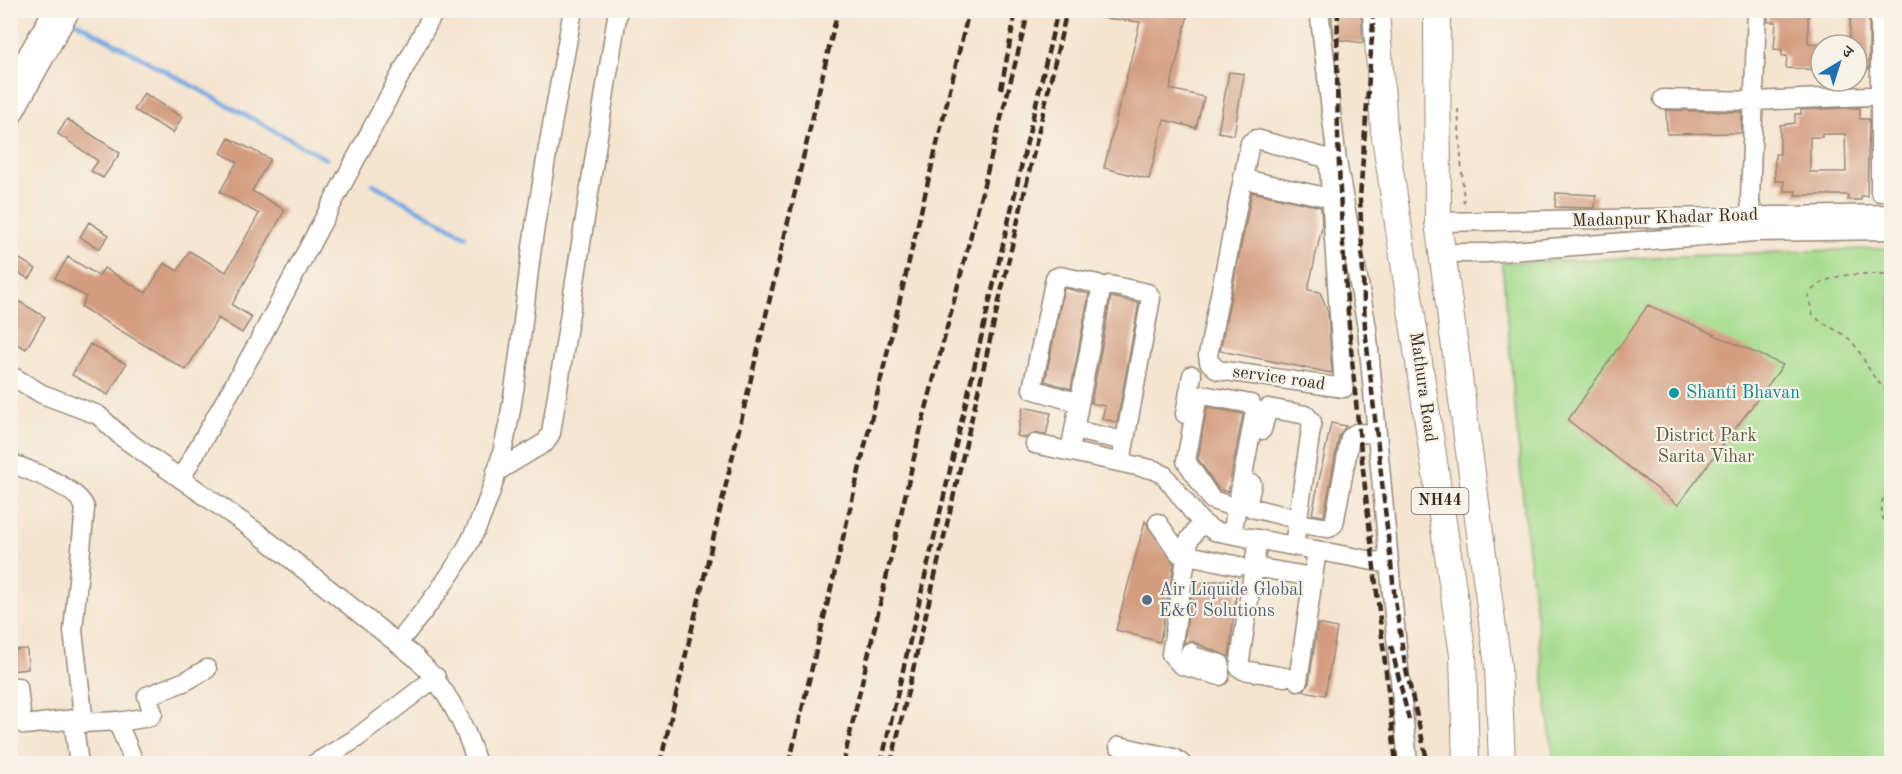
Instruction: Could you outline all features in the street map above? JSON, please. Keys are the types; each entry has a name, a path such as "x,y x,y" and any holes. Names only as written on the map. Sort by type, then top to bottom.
{"highway":[{"name":"Mathura Road","path":"1376,10 1384,130 1463,655 1466,764"},
{"name":"Mathura Road","path":"1437,10 1438,222 1498,666 1502,764"}],"street":[{"path":"10,85 52,10"},
{"path":"10,120 71,10"},
{"path":"182,478 435,10"},
{"path":"398,644 435,597 476,529 496,472 514,389 544,170 573,10"},
{"path":"496,472 546,442 551,434 618,10"},
{"path":"1320,10 1333,160 1367,328 1408,764"},
{"path":"1753,224 1756,10"},
{"path":"1880,10 1886,95 1880,192"},
{"path":"1663,99 1755,101 1886,95"},
{"path":"1329,191 1245,174 1250,143 1256,139 1333,160"},
{"name":"service road","path":"1245,174 1208,355 1209,362 1218,370 1344,388 1329,191 1333,160"},
{"name":"Madanpur Khadar Road","path":"1441,253 1486,253 1753,224 1892,214"},
{"name":"Madanpur Khadar Road","path":"1438,222 1572,221 1753,224 1892,230"},
{"path":"1072,452 1101,290 1098,285 1060,276 1055,278 1032,389 1079,403"},
{"path":"1109,285 1148,293 1151,298 1121,462"},
{"path":"1072,452 1079,431 1105,305"},
{"path":"10,375 42,394 98,415 123,438 258,533 398,644 436,677 458,714 477,764"},
{"path":"1172,484 1192,375"},
{"path":"1344,388 1373,390"},
{"path":"1232,534 1237,508 1255,409 1251,404 1203,394 1197,401 1186,461 1212,500 1237,508"},
{"path":"1294,546 1303,522 1312,422 1306,415 1268,408 1265,413 1249,505 1257,510 1303,522 1329,528 1334,524 1350,438 1356,433 1377,434"},
{"path":"1079,431 1125,441"},
{"path":"1035,444 1155,470 1172,484 1202,522 1214,531 1389,564"},
{"path":"10,463 55,483 79,498 85,508 73,631 79,764"},
{"path":"1190,652 1192,656 1221,664 1220,676 1181,665 1171,654 1190,536 1202,522"},
{"path":"1158,523 1175,548 1186,555 1313,577"},
{"path":"1258,539 1246,566 1239,667 1243,670 1291,679 1317,550"},
{"path":"10,687 18,687 23,724 78,718 86,725 150,717 153,713 147,696 186,681 207,669"},
{"path":"314,764 354,740 436,677"},
{"path":"118,722 135,764"},
{"path":"1119,746 1174,758 1182,764"}],"path":[{"path":"1458,106 1464,208"},
{"path":"1892,278 1888,274 1864,274 1822,281 1808,295 1814,315 1820,321 1843,333 1853,344 1874,381 1892,394"},
{"path":"1892,483 1882,497 1881,507 1885,524 1892,526"}],"green space":[{"name":"District Park Sarita Vihar","path":"1891,248 1891,763 1554,763 1527,542 1502,263"}],"building":[{"path":"1103,10 1189,10 1170,89 1204,97 1196,128 1164,120 1149,179 1104,168 1140,22 1103,18"},
{"path":"1331,10 1361,10 1363,43 1334,39"},
{"path":"1768,10 1808,10 1809,69 1786,68 1787,56 1782,56 1782,50 1774,49 1776,22 1768,22"},
{"path":"1851,10 1869,10 1869,33 1850,33"},
{"path":"1229,72 1244,74 1234,135 1218,132"},
{"path":"144,93 182,117 173,133 134,110"},
{"path":"1860,108 1860,119 1869,119 1867,196 1861,196 1861,200 1848,200 1848,195 1795,195 1796,191 1784,191 1784,181 1775,181 1775,154 1780,154 1780,125 1795,123 1795,114 1801,114 1801,110","holes":["1822,134 1845,134 1846,172 1810,172 1810,137 1822,137"]},
{"path":"1666,110 1742,112 1741,133 1667,134"},
{"path":"67,119 120,153 103,178 91,171 98,161 58,134"},
{"path":"229,138 270,159 252,191 285,210 232,305 252,317 242,333 218,318 186,370 81,307 86,297 55,278 68,257 99,276 104,268 146,293 164,263 178,271 189,251 226,272 259,214 220,192 237,162 221,153"},
{"path":"1252,192 1321,207 1322,227 1308,290 1320,292 1328,312 1332,373 1220,351"},
{"path":"1556,193 1596,195 1595,208 1555,207"},
{"path":"89,222 109,235 99,249 80,237"},
{"path":"10,253 36,269 29,279 10,268"},
{"path":"1064,288 1089,294 1071,389 1045,381"},
{"path":"10,296 45,317 26,349 10,340"},
{"path":"1111,297 1139,303 1117,422 1102,419 1105,406 1091,403"},
{"name":"Shanti Bhavan","path":"1648,305 1783,365 1678,505 1568,420"},
{"path":"90,344 126,364 108,395 72,375"},
{"path":"1023,407 1051,413 1046,435 1037,433 1026,438 1017,436"},
{"path":"1207,407 1243,414 1228,492 1219,490 1198,459"},
{"path":"1331,423 1346,426 1339,436 1324,516 1312,514"},
{"name":"Air Liquide Global E&C Solutions","path":"1145,521 1174,564 1160,642 1116,630"},
{"path":"1238,578 1229,657 1191,641 1184,643 1193,584"},
{"path":"1318,624 1337,628 1325,695 1303,691 1309,683"},
{"path":"27,649 28,669 10,671 10,650"}],"waterway":[{"path":"74,21 326,159"},
{"path":"373,184 466,236"}],"railway":[{"path":"660,764 838,10"},
{"path":"789,764 969,10"},
{"path":"1001,89 1016,10"},
{"path":"843,764 919,436 1029,10"},
{"path":"881,764 1058,10"},
{"path":"891,764 1067,10"},
{"path":"1338,10 1337,105 1346,294 1364,482 1396,764"},
{"path":"1374,10 1360,198 1365,328 1395,600 1405,665 1428,764"},
{"path":"1391,646 1409,720"}],"place":[{"name":"Shanti Bhavan","path":"1674,393"},
{"name":"Air Liquide Global E&C Solutions","path":"1147,600"}]}
